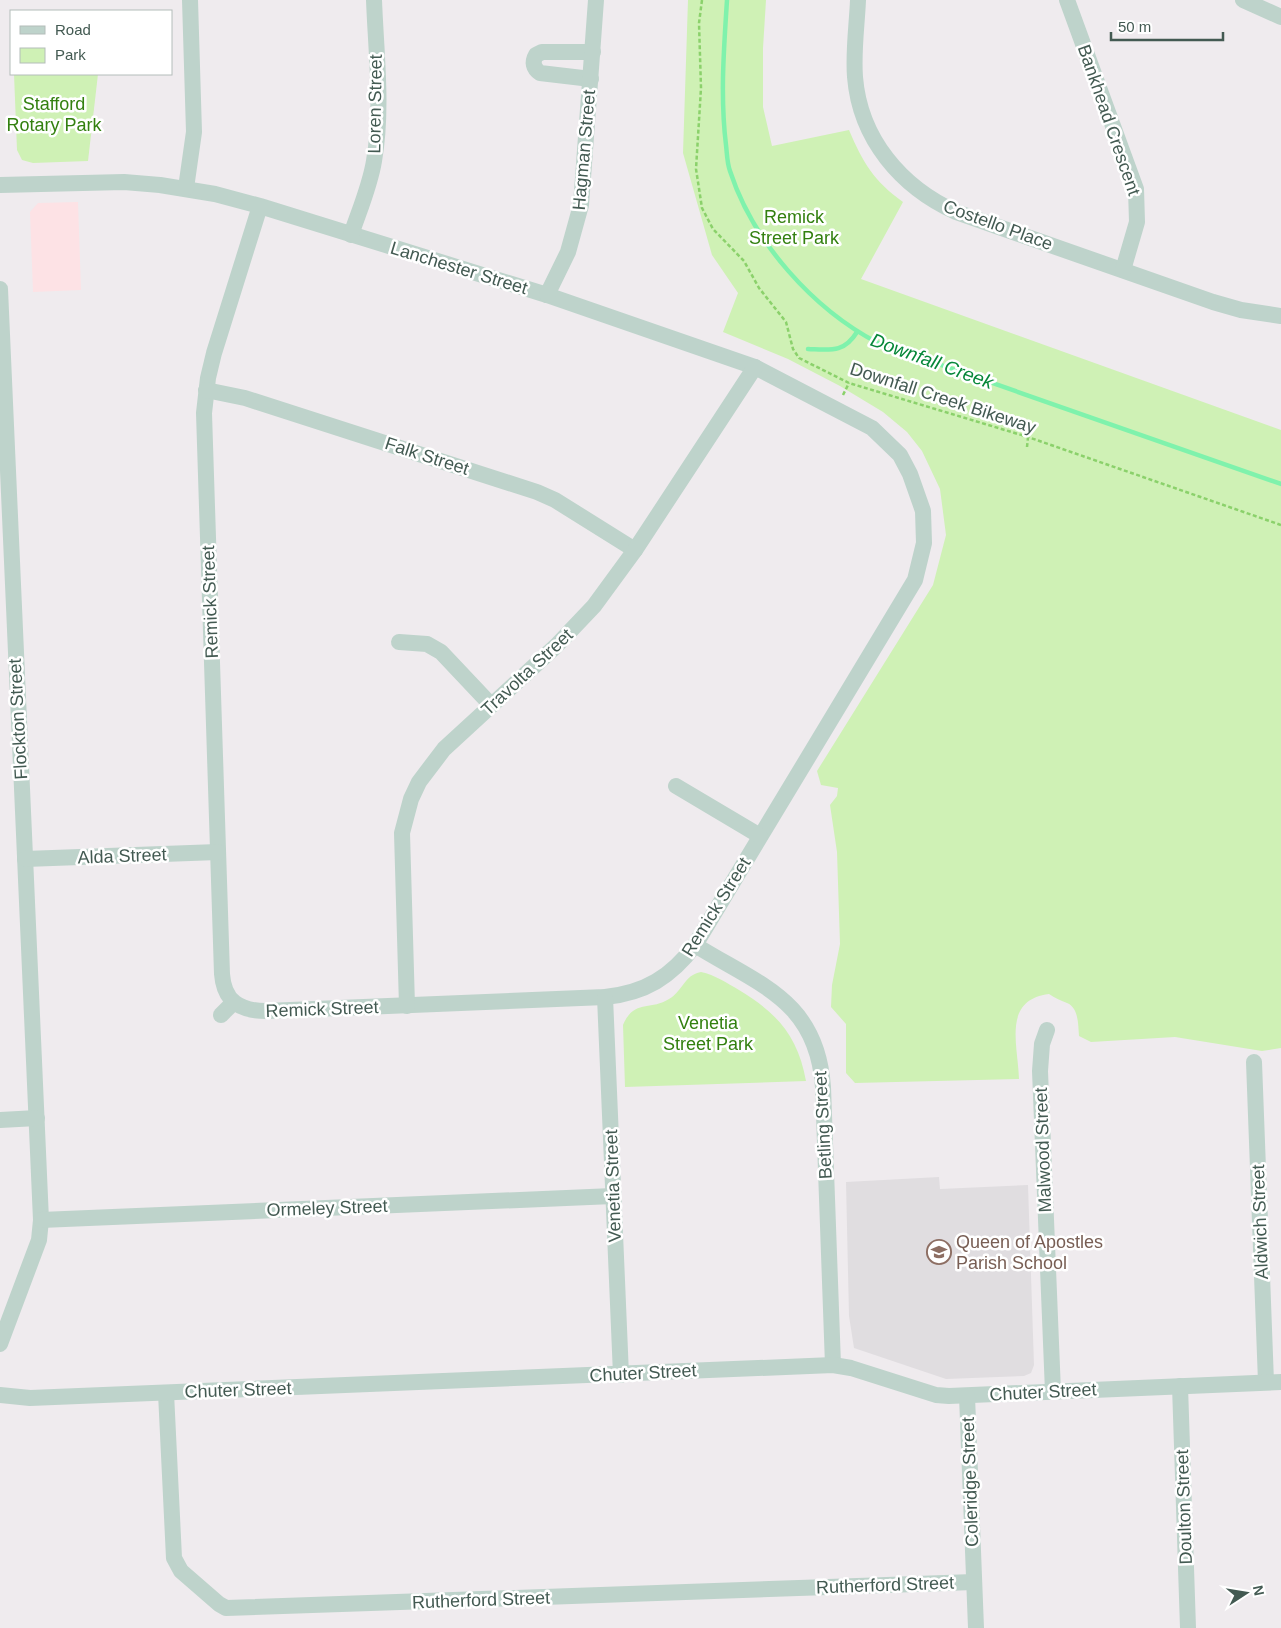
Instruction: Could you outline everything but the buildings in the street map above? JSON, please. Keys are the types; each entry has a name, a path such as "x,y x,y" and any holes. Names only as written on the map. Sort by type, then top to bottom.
{"street":[{"path":"186,188 194,132 190,0"},
{"name":"Loren Street","path":"351,235 370,179 376,146 378,108 374,0"},
{"name":"Hagman Street","path":"548,295 568,252 581,205 596,0"},
{"name":"Costello Place","path":"858,0 855,55 857,93 871,135 881,151 904,179 935,202 956,212 1241,310 1281,316"},
{"name":"Bankhead Crescent","path":"1067,0 1136,189 1138,222 1123,270"},
{"path":"1242,0 1281,17"},
{"path":"591,79 540,73 534,68 533,61 536,55 542,52 592,52"},
{"name":"Lanchester Street","path":"0,185 124,182 186,188 260,206 548,295 755,367 855,418 872,428 892,446"},
{"name":"Remick Street","path":"260,206 214,353 206,390 204,434 222,983 226,994 233,1003 253,1011 605,997 634,992 658,982 675,969 694,945 905,598 921,563 924,543 923,511 910,474 892,446"},
{"name":"Flockton Street","path":"0,289 8,674 25,860 41,1220 39,1240 4,1321 0,1344"},
{"name":"Travolta Street","path":"407,1006 402,852 405,818 415,791 428,767 575,627 604,593 635,550 755,367"},
{"name":"Falk Street","path":"206,390 245,398 537,492 555,500 635,550"},
{"path":"400,642 426,644 441,652 491,705"},
{"path":"676,786 760,836"},
{"name":"Alda Street","path":"25,860 218,852"},
{"name":"Betling Street","path":"694,945 782,999 800,1018 815,1044 823,1087 833,1365"},
{"name":"Venetia Street","path":"605,997 621,1375"},
{"path":"221,1015 233,1003"},
{"name":"Malwood Street","path":"1047,1030 1042,1044 1040,1071 1053,1392"},
{"name":"Aldwich Street","path":"1254,1062 1274,1382"},
{"path":"0,1120 37,1118"},
{"name":"Ormeley Street","path":"41,1220 614,1196"},
{"name":"Chuter Street","path":"0,1396 30,1398 166,1393 833,1365 851,1368 936,1394 967,1396 1274,1382"},
{"name":"Doulton Street","path":"1180,1386 1188,1628"},
{"name":"Rutherford Street","path":"166,1393 174,1558 180,1571 226,1608 974,1582"},
{"name":"Coleridge Street","path":"967,1396 976,1628"}],"path":[{"name":"Downfall Creek Bikeway","path":"702,0 699,23 700,88 696,169 702,208 712,229 744,261 760,288 786,322 796,355 849,383 1028,437 1281,526"},
{"path":"1027,447 1028,437"}],"shaded area":[{"path":"78,202 81,290 33,292 30,212 38,203"},
{"name":"Queen of Apostles Parish School","path":"939,1177 940,1189 1028,1185 1034,1365 1031,1373 1024,1376 946,1379 854,1348 849,1316 846,1182"}],"green space":[{"name":"Remick Street Park","path":"688,0 766,0 763,48 763,107 772,146 849,130 870,170 884,187 903,202 861,279 1281,430 1281,1048 1262,1051 1175,1037 1091,1042 1079,1036 1076,1013 1071,1005 1049,994 1034,998 1024,1005 1019,1015 1016,1026 1016,1039 1019,1079 855,1083 846,1073 846,1024 831,1007 832,985 840,944 837,852 830,805 837,796 838,788 821,785 817,771 933,585 946,535 940,489 922,451 907,432 883,412 840,386 788,359 723,332 738,293 712,255 683,153"},
{"name":"Stafford Rotary Park","path":"14,75 98,75 88,161 33,163 22,160 17,150"},
{"name":"Venetia Street Park","path":"701,972 716,977 739,990 775,1017 784,1027 798,1051 806,1081 625,1087 623,1025 627,1017 637,1009 662,1002 674,996 691,976"}],"waterway":[{"name":"Downfall Creek","path":"727,0 723,108 728,165 740,197 770,248 788,271 831,312 854,329 878,343 1281,484"},
{"path":"808,349 830,350 842,347 857,332"}],"place":[{"name":"Queen of Apostles Parish School","path":"939,1252"}]}
